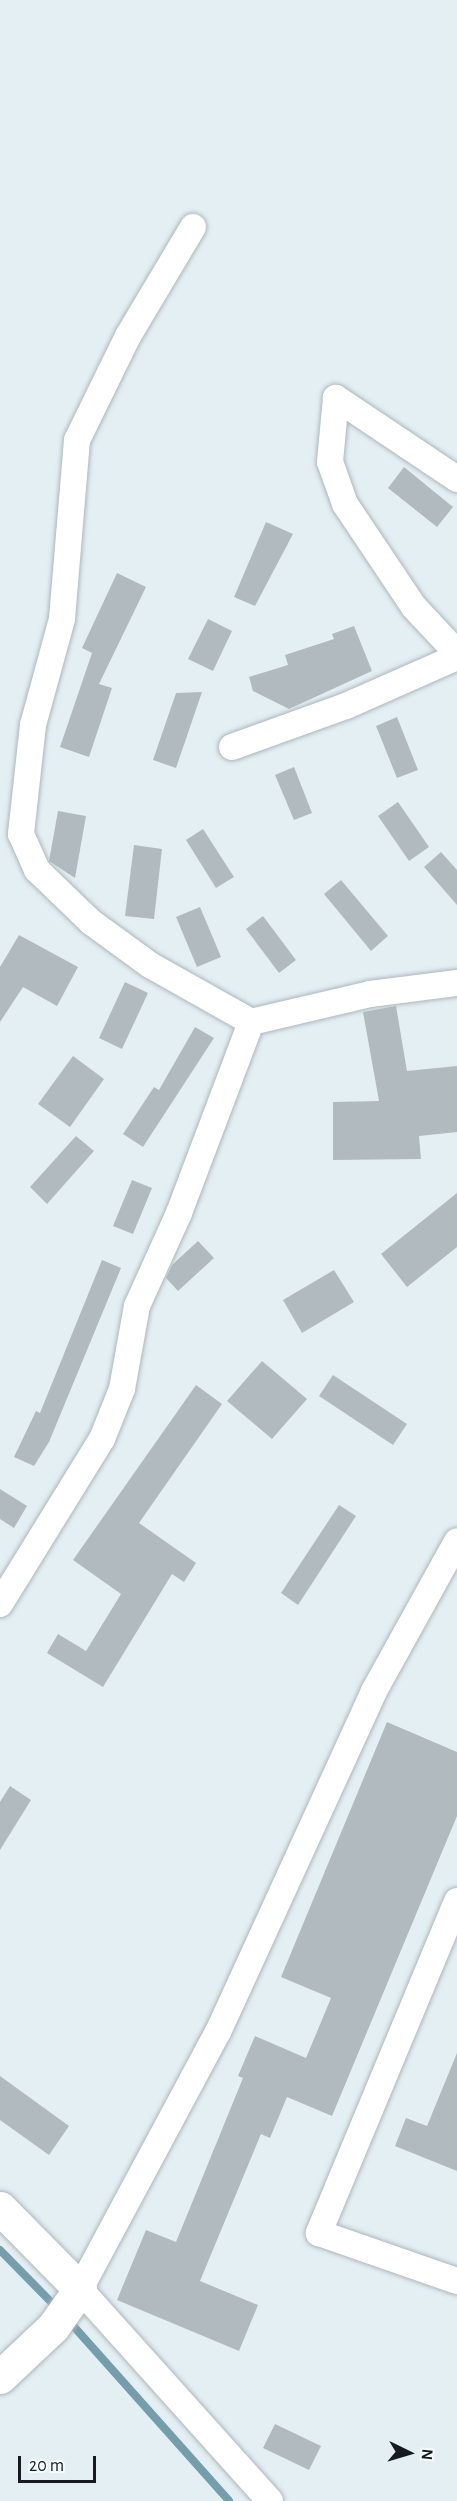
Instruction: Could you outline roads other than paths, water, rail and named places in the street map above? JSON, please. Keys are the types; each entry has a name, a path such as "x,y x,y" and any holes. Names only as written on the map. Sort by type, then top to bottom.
{"street":[{"path":"193,227 128,336 77,440 62,619 33,725 21,834 37,870 91,922 150,965 251,1022 370,994 457,983"},
{"path":"232,747 346,706 457,655 414,607 345,504 330,462 336,398 457,478"},
{"path":"0,1604 102,1439 122,1389 136,1306 179,1213 251,1022"},
{"path":"0,2377 67,2307 218,2032 374,1691 457,1541"},
{"path":"457,1901 319,2233 457,2281"},
{"path":"0,2208 67,2307 270,2501"}],"waterway":[{"path":"0,2250 58,2309"},
{"path":"68,2320 229,2501"}]}
